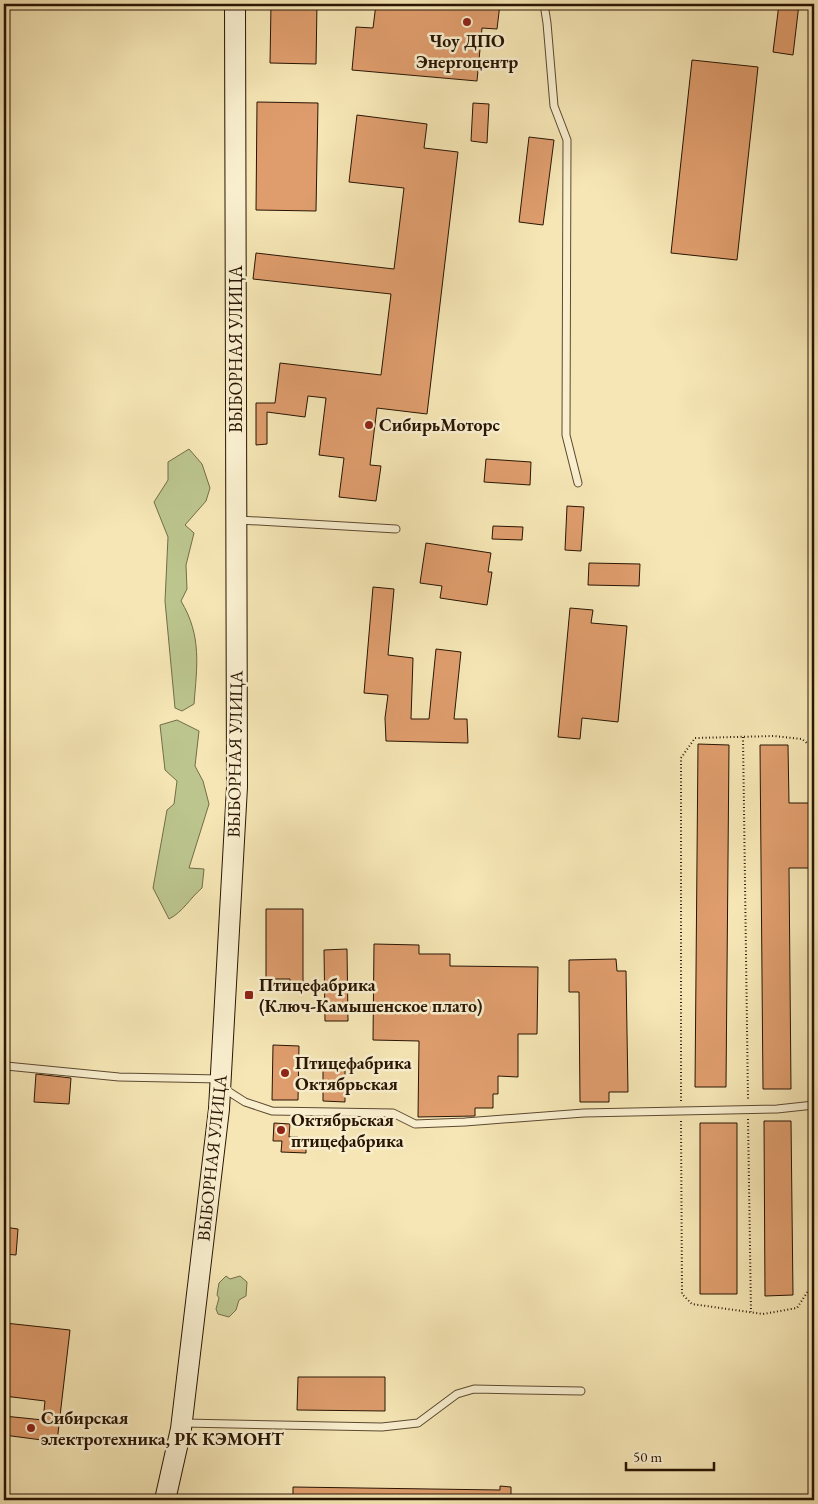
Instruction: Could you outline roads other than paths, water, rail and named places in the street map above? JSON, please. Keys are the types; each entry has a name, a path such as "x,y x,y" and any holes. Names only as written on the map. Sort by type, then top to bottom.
{"main road":[{"name":"ВЫБОРНАЯ УЛИЦА","path":"165,1500 181,1423 220,1083 237,787 235,4"}],"lane":[{"path":"544,4 554,106 567,140 566,435 578,483"},
{"path":"236,519 396,530"},
{"path":"6,1066 119,1077 220,1083 245,1102 272,1111 393,1113 415,1124 584,1113 777,1109 814,1105"},
{"path":"181,1423 382,1427 418,1423 456,1394 474,1390 581,1391"}],"place":[{"name":"Чоу ДПО Энергоцентр","path":"467,22"},
{"name":"СибирьМоторс","path":"369,425"},
{"name":"Птицефабрика (Ключ-Камышенское плато)","path":"249,995"},
{"name":"Птицефабрика Октябрьская","path":"285,1073"},
{"name":"Октябрьская птицефабрика","path":"281,1130"},
{"name":"Сибирская электротехника, РК КЭМОНТ","path":"31,1428"}]}
